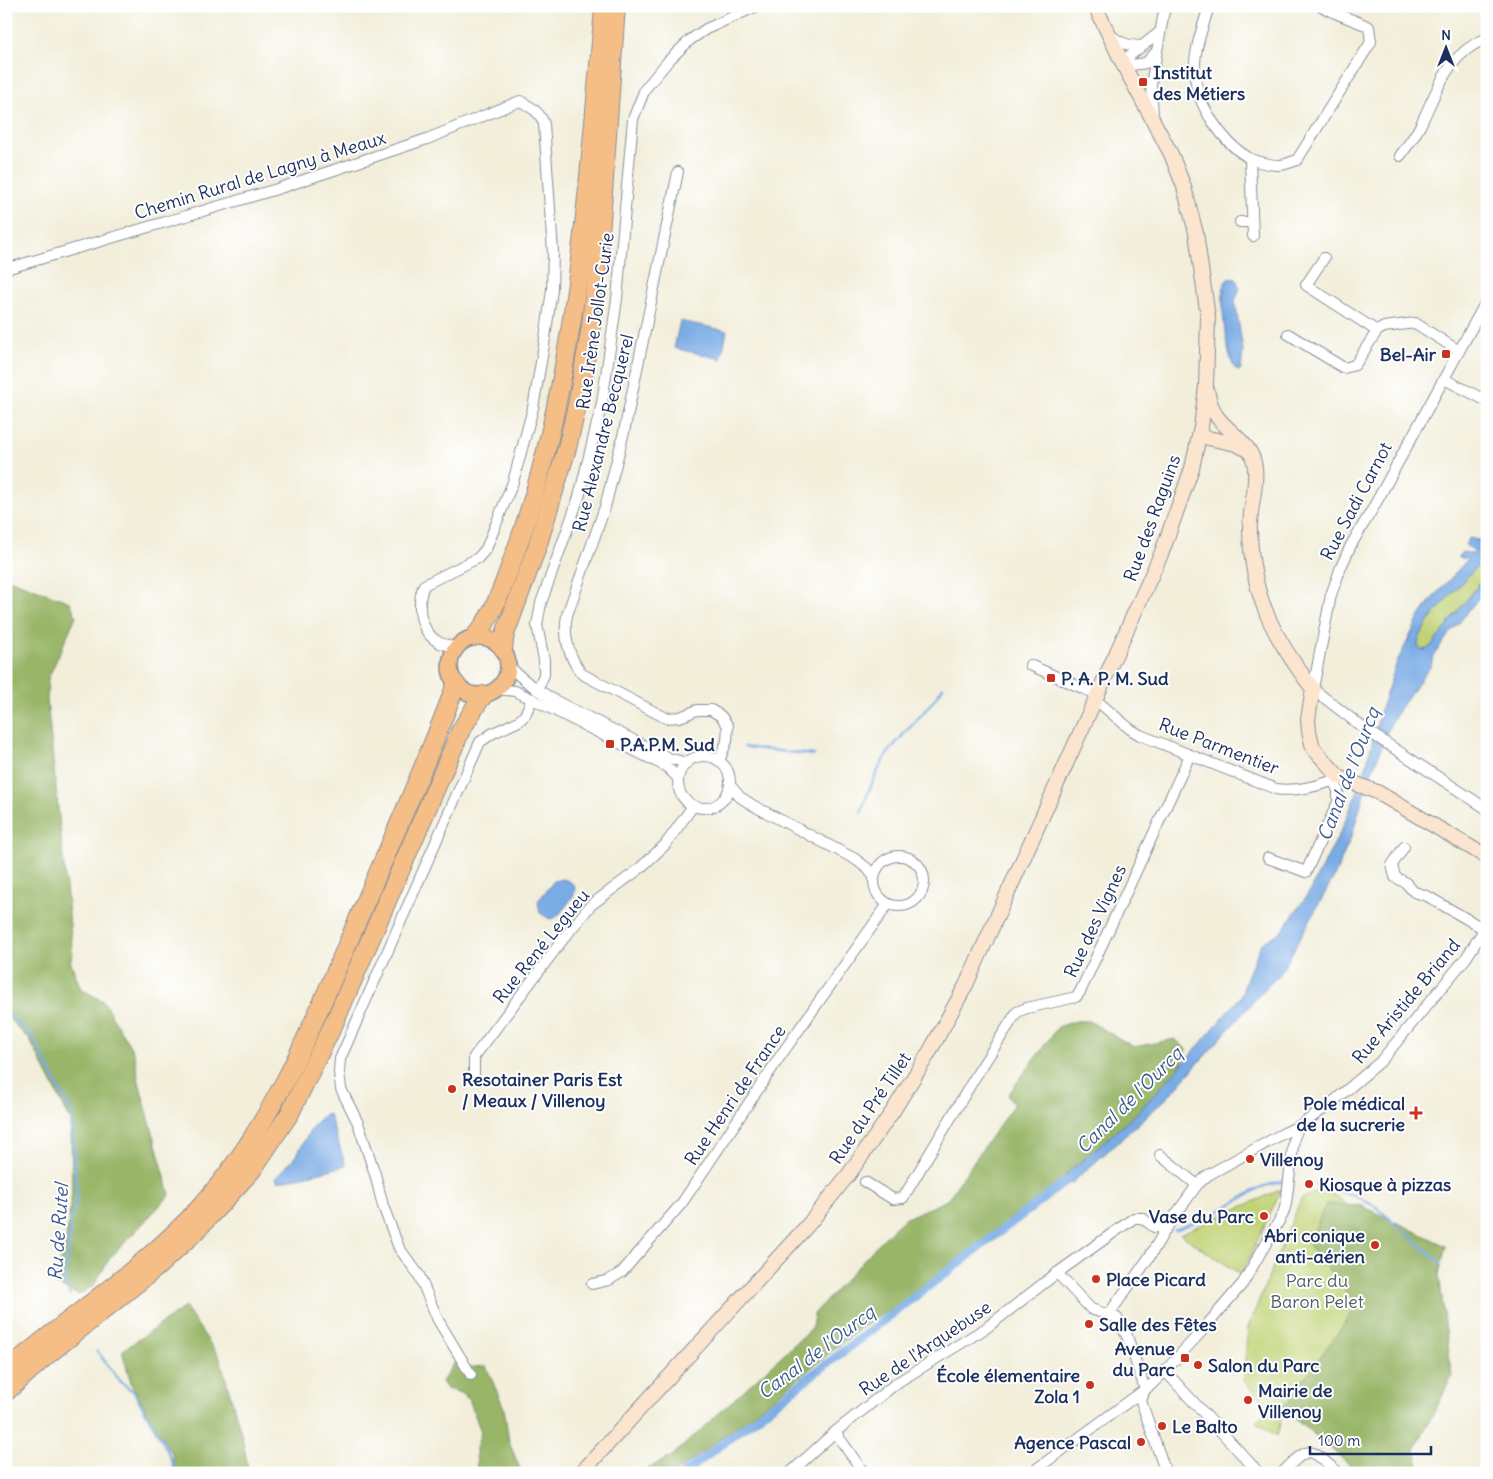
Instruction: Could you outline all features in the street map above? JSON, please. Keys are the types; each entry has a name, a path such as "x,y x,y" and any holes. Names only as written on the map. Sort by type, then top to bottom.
{"highway":[{"path":"593,6 589,84 594,120"},
{"path":"474,637 480,631 507,574 533,497 551,434 570,340 580,260 604,6"},
{"path":"506,656 504,634 536,547 567,448 578,401 590,326 600,231 616,6"},
{"path":"614,40 624,6"},
{"path":"6,1372 147,1260 202,1204 246,1148 281,1087 317,1013 427,760 456,684"},
{"path":"6,1392 45,1357 156,1268 195,1232 252,1170 290,1113 335,1021 461,730 479,700 491,692"}],"main road":[{"path":"474,637 490,638 506,656 508,673 504,682 491,692 469,693 456,684 451,675 451,656 456,647 467,639 474,637"}],"street":[{"name":"Rue Irène Jollot-Curie","path":"471,1375 438,1320 419,1275 399,1248 383,1206 375,1174 358,1123 341,1089 340,1059 480,742 493,733 519,721 525,715 544,675 544,660 537,625 542,603 579,497 602,403 617,299 633,119 645,89 669,60 690,40 706,29 757,6"},
{"name":"Rue des Raguins","path":"1095,6 1124,66 1171,154 1188,200 1196,233 1208,317 1206,386 1200,432 1192,468 1169,536 1097,698"},
{"path":"1153,118 1150,84 1165,6"},
{"path":"1209,6 1196,56 1195,74 1199,96 1211,120 1228,140 1250,159 1278,165 1298,160 1371,42 1369,26 1333,13 1320,6"},
{"path":"1108,32 1120,43 1140,46"},
{"path":"1124,66 1128,57 1160,32"},
{"path":"1400,156 1420,126 1432,96 1444,76 1465,49 1487,38"},
{"path":"1124,66 1146,63 1156,52"},
{"name":"Chemin Rural de Lagny à Meaux","path":"6,269 277,189 427,139 520,101 533,108 541,116 544,124 553,252 552,290 533,408 513,482 486,549 478,558 424,585 420,596 419,611 424,625 440,643 456,647"},
{"path":"1250,159 1253,236"},
{"name":"Rue Alexandre Becquerel","path":"678,172 624,432 605,507 567,615 565,626 573,662 582,674 666,718 680,717 697,710 711,710 721,716 728,726 728,741 719,761"},
{"path":"1240,222 1252,222"},
{"path":"1324,258 1306,285 1377,331"},
{"name":"Rue Sadi Carnot","path":"1340,780 1313,748 1308,731 1313,689 1331,595 1340,567 1351,545 1487,300"},
{"path":"1288,334 1344,368 1355,365 1377,331 1384,327 1415,323 1459,351"},
{"path":"1444,379 1487,402"},
{"path":"1206,386 1211,406 1244,445 1254,461 1255,472 1250,528 1251,559 1257,589 1268,619 1294,664 1313,689 1366,730 1487,809"},
{"path":"1200,432 1215,427 1244,445"},
{"path":"506,656 514,671 535,694 667,767 678,778"},
{"name":"Rue Parmentier","path":"1030,665 1097,698 1130,729 1276,789 1284,790 1340,780"},
{"path":"491,692 515,691 535,694 669,758 687,763"},
{"name":"Rue du Pré Tillet","path":"581,1473 808,1225 849,1174 888,1119 930,1051 966,984 1097,698"},
{"name":"Rue des Vignes","path":"865,1182 893,1199 904,1198 977,1074 1017,1012 1076,997 1080,992 1190,755"},
{"path":"754,806 738,802 720,803 707,808 693,806 681,794 678,778 687,763 694,758 703,756 719,761 728,772 730,785 740,797 754,806 856,858 880,863"},
{"path":"1268,858 1306,872 1338,802 1340,780 1377,792 1487,857"},
{"path":"720,803 730,785"},
{"name":"Rue René Legueu","path":"474,1076 474,1057 564,938 591,905 638,870 665,845 693,806"},
{"path":"1404,847 1392,865 1396,877 1406,883 1414,892 1427,896 1486,927"},
{"path":"903,856 911,858 918,864 924,880 923,888 913,902 896,906 888,904 881,899 874,885 874,877 880,863 887,858 903,856"},
{"path":"856,858 874,877"},
{"name":"Rue Henri de France","path":"592,1284 609,1280 622,1272 682,1204 780,1055 888,904"},
{"name":"Rue Aristide Briand","path":"1105,1313 1150,1256 1167,1227 1197,1185 1219,1168 1299,1126 1328,1106 1380,1062 1466,958 1486,927"},
{"path":"1031,1473 1145,1389 1198,1336 1244,1283 1283,1214 1286,1204 1294,1138 1299,1126"},
{"path":"1160,1155 1197,1185"},
{"path":"1166,1473 1141,1401 1145,1389 1127,1336 1117,1318 1091,1309 1057,1274 1134,1218 1142,1218 1154,1227 1167,1227"},
{"name":"Rue de l'Arquebuse","path":"790,1473 834,1432 898,1382 986,1328 1057,1274"},
{"path":"1164,1371 1259,1473"},
{"path":"834,1432 864,1473"},
{"path":"1282,1473 1299,1456 1307,1452 1316,1453 1339,1473"}],"green space":[{"path":"1481,566 1485,572 1477,587 1428,649 1422,650 1418,647 1419,639 1424,629 1451,594 1476,567"},
{"path":"6,578 70,602 76,616 48,679 47,700 73,955 70,961 81,989 103,1001 134,1053 139,1082 170,1195 110,1258 94,1285 79,1295 54,1284 65,1246 72,1193 71,1121 30,1040 6,1016"},
{"path":"1076,1021 1089,1021 1134,1047 1175,1039 1187,1050 1178,1075 1095,1153 974,1256 858,1330 770,1401 675,1473 639,1473 672,1456 812,1328 814,1314 881,1241 904,1219 947,1200 1014,1104 1008,1095 1058,1027"},
{"name":"Parc du Baron Pelet","path":"1325,1188 1355,1212 1370,1304 1286,1400 1277,1436 1256,1422 1270,1407 1243,1381 1248,1327 1301,1199"},
{"path":"1282,1189 1241,1275 1180,1234"},
{"path":"1326,1204 1362,1206 1446,1246 1439,1274 1452,1377 1415,1449 1421,1473 1359,1473 1283,1408 1358,1305 1308,1244"},
{"path":"185,1307 220,1358 242,1436 249,1473 173,1473 173,1456 132,1386 122,1351"},
{"path":"460,1359 463,1368 486,1366 504,1408 509,1442 522,1473 477,1473 476,1449 481,1432 469,1399 461,1393 447,1389 442,1382 454,1363"}],"water":[{"path":"1230,278 1236,279 1240,288 1235,301 1243,350 1241,370 1237,371 1230,356 1223,318 1224,287 1226,281"},
{"path":"680,321 727,331 721,359 674,348"},
{"path":"1469,538 1477,540 1487,539 1487,587 1435,654 1430,667 1399,709 1389,727 1363,797 1353,832 1334,877 1280,974 1168,1097 1071,1184 1065,1175 1134,1116 1189,1057 1241,996 1261,944 1282,931 1308,894 1341,831 1363,778 1381,709 1397,662 1420,616 1431,600 1468,559 1458,557 1462,552 1474,554 1475,551 1465,545","holes":["1481,566 1485,572 1477,587 1448,626 1428,649 1422,650 1418,647 1419,639 1424,629 1441,606 1476,567"]},
{"path":"563,879 573,884 575,888 574,895 555,918 550,919 540,913 538,901 554,881"},
{"path":"329,1114 346,1166 278,1182 276,1178 297,1154 310,1130 323,1116"}],"waterway":[{"path":"861,813 878,770 886,756 943,687"},
{"path":"744,747 814,755"},
{"name":"Ru de Rutel","path":"6,1012 32,1036 72,1113 77,1200 71,1220 65,1283 70,1295"},
{"name":"Canal de l'Ourcq","path":"684,1473 1078,1172"},
{"name":"Ru de Rutel","path":"1175,1230 1211,1216 1261,1187 1283,1181"},
{"name":"Ru de Rutel","path":"1316,1184 1356,1196 1376,1207 1441,1263"},
{"name":"Ru de Rutel","path":"97,1351 120,1381 134,1392 166,1448 177,1473"}],"place":[{"name":"Institut des Métiers","path":"1143,82"},
{"name":"Bel-Air","path":"1446,354"},
{"name":"P. A. P. M. Sud","path":"1051,678"},
{"name":"P.A.P.M. Sud","path":"610,744"},
{"name":"Resotainer Paris Est / Meaux / Villenoy","path":"452,1089"},
{"name":"Pole médical de la sucrerie","path":"1416,1113"},
{"name":"Villenoy","path":"1250,1159"},
{"name":"Kiosque à pizzas","path":"1309,1184"},
{"name":"Vase du Parc","path":"1264,1216"},
{"name":"Abri conique anti-aérien","path":"1375,1245"},
{"name":"Place Picard","path":"1096,1279"},
{"name":"Salle des Fêtes","path":"1089,1324"},
{"name":"Avenue du Parc","path":"1185,1358"},
{"name":"Salon du Parc","path":"1198,1365"},
{"name":"École élementaire Zola 1","path":"1090,1385"},
{"name":"Mairie de Villenoy","path":"1248,1400"},
{"name":"Le Balto","path":"1162,1426"},
{"name":"Agence Pascal","path":"1141,1442"}]}
